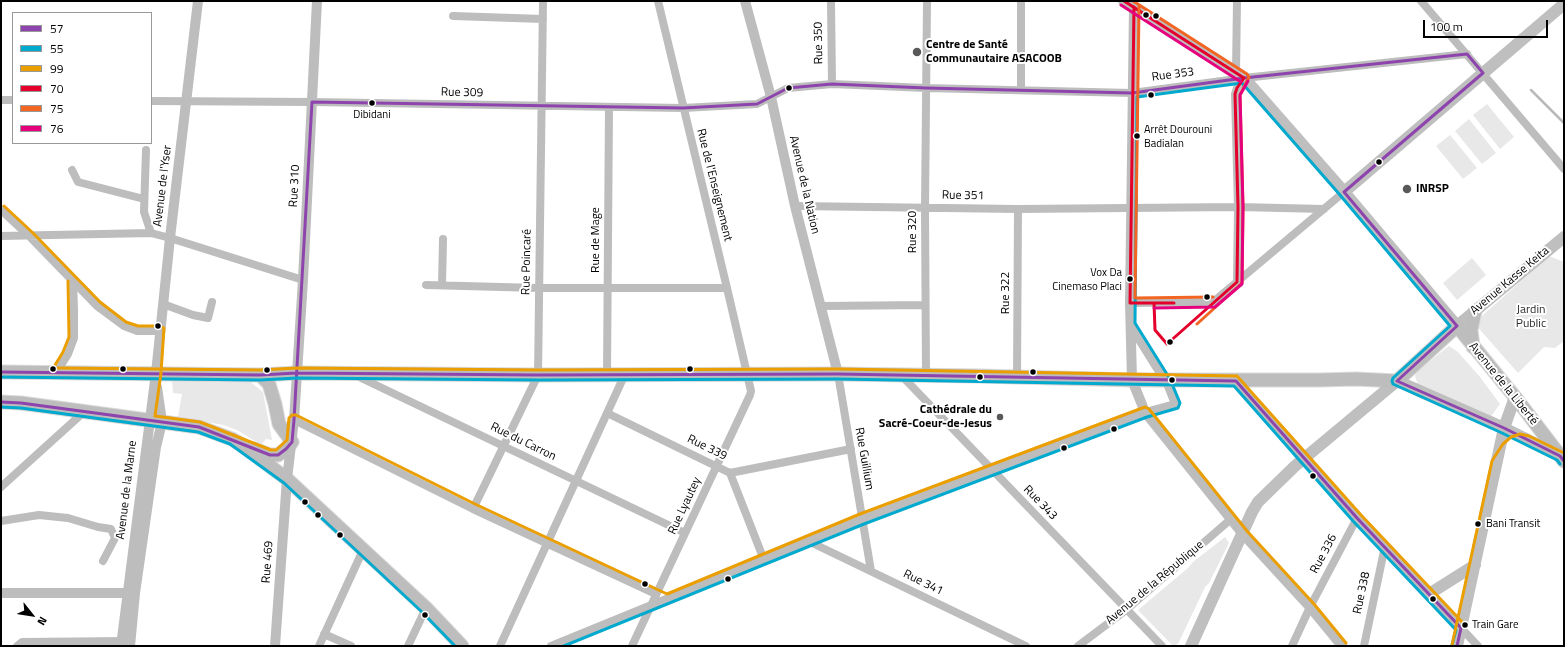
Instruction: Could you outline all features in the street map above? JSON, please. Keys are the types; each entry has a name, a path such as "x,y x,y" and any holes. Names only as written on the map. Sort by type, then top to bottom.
{"main road":[{"path":"1130,3 1240,75 1344,192 1457,326 1397,381 1299,462 1258,502 1190,646"},
{"path":"1344,192 1564,4"},
{"name":"Avenue Kasse Keita","path":"1457,326 1564,237"},
{"path":"1443,338 1454,338 1471,344 1471,330 1475,311"},
{"name":"Avenue de la Liberté","path":"1457,326 1562,459"},
{"path":"1,372 538,375 838,374 1132,380 1236,381 1356,379 1397,381 1504,428 1562,459"},
{"path":"242,445 270,455 278,455 292,442 279,424 269,384 260,374"},
{"path":"1457,646 1504,428 1514,397"},
{"path":"1,402 85,411 199,427 232,439 287,479 426,608 462,646"},
{"path":"1497,462 1507,447 1514,441 1520,439 1527,440"},
{"path":"1429,594 1475,565"}],"street":[{"name":"Avenue de l'Yser","path":"156,373 170,238 198,1"},
{"name":"Rue 310","path":"294,420 318,1"},
{"name":"Rue Poincaré","path":"473,509 538,375 543,1"},
{"name":"Rue de l'Enseignement","path":"658,1 682,108 748,375"},
{"name":"Avenue de la Nation","path":"745,1 771,97 795,206 838,374"},
{"name":"Rue 350","path":"831,1 832,84"},
{"name":"Rue 320","path":"926,375 925,208 927,1"},
{"path":"1021,90 1022,1"},
{"path":"1237,1 1240,75 1235,94 1238,207 1237,282"},
{"path":"1422,1 1564,169"},
{"path":"1130,3 1132,93 1130,324 1132,380 1145,412 1242,534 1310,607 1342,646"},
{"path":"453,16 543,19"},
{"name":"Rue 353","path":"771,97 788,88 832,84 1132,93 1240,75 1467,54"},
{"name":"Rue 309","path":"152,101 682,108 757,104 771,97"},
{"path":"1,100 12,100"},
{"name":"Rue de Mage","path":"608,374 609,107"},
{"path":"146,150 144,212 151,233"},
{"path":"72,170 78,182 144,199"},
{"path":"1130,303 1213,302 1344,192"},
{"name":"Rue 351","path":"795,206 1018,209 1238,207 1324,209"},
{"name":"Rue 322","path":"1017,377 1018,209"},
{"path":"1,210 29,236 97,306 124,326 137,331 160,331"},
{"path":"1,236 151,233 303,280"},
{"path":"442,286 443,239"},
{"path":"56,373 68,354 74,338 72,281"},
{"path":"426,285 608,289 727,288"},
{"path":"163,304 193,315 208,318 212,302"},
{"path":"820,306 925,305"},
{"path":"552,646 862,519 1145,412 1175,404 1166,380 1130,324"},
{"name":"Avenue de la Marne","path":"125,644 155,421 156,373"},
{"name":"Rue du Carron","path":"350,373 685,533"},
{"path":"500,646 625,374"},
{"name":"Rue Guillium","path":"838,374 871,571"},
{"name":"Rue Lyautey","path":"632,646 750,395 751,391 748,375"},
{"name":"Rue 343","path":"901,375 1162,646"},
{"path":"1236,381 1299,462 1385,546 1478,646"},
{"path":"1,488 85,411"},
{"name":"Rue 339","path":"607,413 730,473 851,449"},
{"path":"294,420 473,509 656,594"},
{"name":"Rue 469","path":"275,646 287,479 294,420"},
{"path":"730,473 764,560"},
{"path":"1,521 39,515 68,518 111,530 115,538 103,561"},
{"name":"Rue 336","path":"1292,646 1310,607 1357,518"},
{"name":"Avenue de la République","path":"1078,646 1126,610 1231,519"},
{"name":"Rue 341","path":"808,541 1026,646"},
{"name":"Rue 338","path":"1364,646 1385,546"},
{"path":"319,646 362,550"},
{"path":"1,593 132,593"},
{"path":"408,646 426,608"},
{"path":"324,634 351,646"},
{"path":"16,646 22,642 125,644"}],"green space":[{"path":"1487,104 1514,137 1500,149 1473,115"},
{"path":"1469,119 1496,153 1482,164 1455,131"},
{"path":"1450,135 1477,168 1463,179 1436,146"},
{"name":"Jardin Public","path":"1549,256 1564,262 1564,341 1555,348 1544,347 1518,373 1474,323"},
{"path":"1472,258 1486,275 1457,300 1443,283"},
{"path":"1449,346 1458,352 1480,377 1500,404 1487,422 1418,385 1415,376 1417,371"},
{"path":"172,380 248,380 263,392 272,440 266,439 261,445 237,430 223,425 178,417 182,394 173,393"},
{"path":"1225,537 1229,543 1209,583 1205,587 1178,644 1173,646 1138,610 1188,568 1193,562"}],"waterway":[{"path":"1531,90 1564,123"}],"transit line":[{"name":"70","path":"1124,1 1244,78 1235,94 1238,207 1237,282 1167,344 1155,330 1154,303"},
{"name":"75","path":"1133,1 1247,74 1249,77 1240,95 1243,207 1242,283 1197,324"},
{"name":"76","path":"1121,5 1241,82"},
{"name":"70","path":"1134,7 1130,303 1174,303"},
{"name":"75","path":"1139,7 1135,298 1213,297"},
{"name":"57","path":"1,402 21,403 199,427 270,455 278,455 286,449 292,442 294,420 312,102 683,108 757,104 788,88 832,84 1132,93 1244,78 1467,54 1483,73 1344,192 1457,326 1397,381 1504,428 1560,456 1564,461"},
{"name":"76","path":"1154,308 1215,307 1242,284 1243,207 1240,95 1248,81"},
{"name":"55","path":"564,646 864,524 1147,417 1178,408 1180,403 1170,379 1135,323 1137,97 1242,83 1340,195 1450,326 1393,378 1393,384 1502,433 1557,460 1560,464"},
{"name":"99","path":"4,206 33,233 100,302 126,322 138,326 160,326 164,328 161,373 155,416 200,422 271,450 276,450 287,440 289,418 292,415 296,415 475,504 667,594 860,514 1145,407 1149,409 1247,531 1314,604 1346,643"},
{"name":"99","path":"52,370 63,352 69,337 68,281"},
{"name":"99","path":"56,368 260,370 297,368 538,370 838,369 1237,376 1361,515 1465,625"},
{"name":"57","path":"1,372 260,375 297,373 538,375 838,374 1236,381 1357,518 1461,628 1457,646"},
{"name":"55","path":"1,377 260,380 297,378 538,380 838,379 1234,386 1353,521 1456,630 1452,645"},
{"name":"55","path":"1,407 21,408 198,432 230,444 284,483 422,612 455,646"},
{"name":"99","path":"1452,645 1492,461 1503,444 1511,437 1520,434 1529,436 1564,453"}],"place":[{"name":"Centre de Santé Communautaire ASACOOB","path":"917,52"},
{"name":"Dibidani","path":"372,103"},
{"name":"Arrêt Dourouni Badialan","path":"1137,136"},
{"name":"INRSP","path":"1407,189"},
{"name":"Vox Da Cinemaso Placi","path":"1130,279"},
{"name":"Cathédrale du Sacré-Coeur-de-Jesus","path":"1000,417"},
{"name":"Bani Transit","path":"1478,524"},
{"name":"Train Gare","path":"1465,625"}]}
